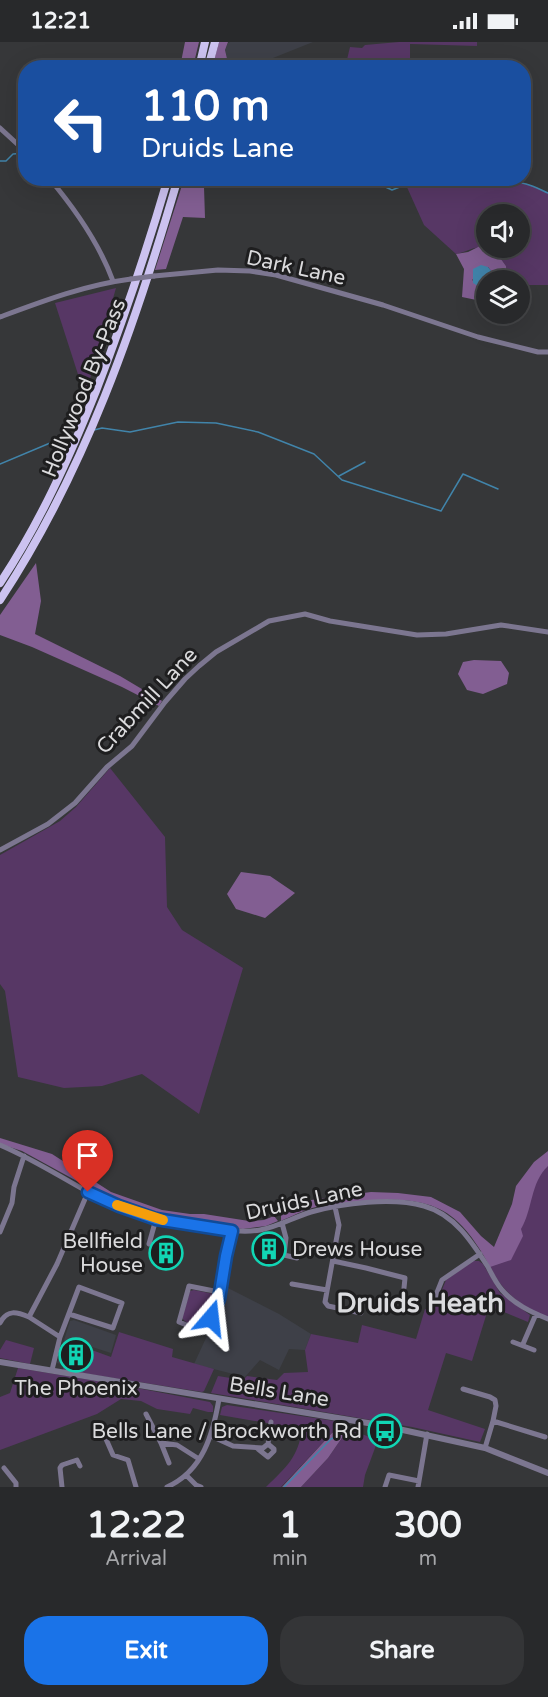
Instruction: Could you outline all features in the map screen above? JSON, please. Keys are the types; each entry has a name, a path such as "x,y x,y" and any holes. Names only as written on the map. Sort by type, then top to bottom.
{"highway":[{"path":"201,60 205,42"},
{"path":"210,60 214,42"},
{"name":"Hollywood By-Pass","path":"0,583 37,523 70,455 120,328 166,186"},
{"name":"Hollywood By-Pass","path":"0,600 45,527 79,458 128,331 176,186"}],"street":[{"path":"0,128 18,145"},
{"path":"55,186 88,230 104,258 113,281"},
{"name":"Dark Lane","path":"0,317 55,296 113,281 218,270 250,271 276,275 383,304 478,337 538,352 548,352"},
{"name":"Crabmill Lane","path":"0,850 48,824 75,803 108,767 132,746 185,679 216,652 269,621 305,614 330,621 417,635 446,634 501,625 548,632"},
{"name":"Druids Lane","path":"0,1145 119,1206 156,1219 232,1231 260,1230 311,1212 335,1207 394,1202 413,1203 427,1207 451,1219 480,1254 504,1292 519,1305 548,1319"},
{"path":"0,1232 12,1203 14,1187 24,1156"},
{"path":"29,1317 57,1264 88,1192"},
{"path":"335,1207 339,1225 325,1302 328,1306 361,1313"},
{"path":"149,1245 156,1219"},
{"path":"282,1223 286,1238 284,1255 297,1258"},
{"path":"219,1292 189,1286 179,1322 204,1332 219,1299 232,1231"},
{"path":"432,1305 442,1280 480,1254"},
{"path":"333,1262 370,1268 405,1278 404,1287"},
{"path":"292,1284 327,1290"},
{"path":"52,1370 60,1337 79,1287 122,1303 113,1328 69,1314"},
{"path":"0,1323 8,1313 18,1312 60,1337"},
{"path":"524,1344 536,1314"},
{"path":"513,1341 534,1350"},
{"name":"Bells Lane","path":"0,1362 427,1434 485,1448 548,1473"},
{"path":"463,1389 495,1400 496,1406 485,1448"},
{"path":"167,1487 192,1470 205,1451 211,1436 219,1399"},
{"path":"147,1414 169,1463"},
{"path":"493,1420 545,1437"},
{"path":"211,1436 233,1446 263,1449 268,1444 271,1422"},
{"path":"385,1487 389,1475 418,1484 427,1434"},
{"path":"106,1439 113,1455 128,1460 136,1487"},
{"path":"161,1443 177,1445 199,1459"},
{"path":"258,1449 268,1457 274,1452 268,1444"},
{"path":"62,1487 60,1468 62,1465 77,1460 80,1466"},
{"path":"4,1468 16,1483 16,1487"},
{"path":"186,1475 201,1487"}],"shaded area":[{"path":"185,42 199,42 195,60 181,60"},
{"path":"219,42 228,42 225,50 227,60 214,60"},
{"path":"313,42 268,60 227,60 225,50 228,43"},
{"path":"399,42 477,42 477,46 410,44 410,60 347,60 350,47 362,48 365,45"},
{"path":"531,185 548,193 548,285 530,285 530,270 506,270 500,258 530,258 530,204 476,204 476,248 456,254 424,225 406,186"},
{"path":"182,186 209,186 204,187 205,218 183,217 166,269 155,270"},
{"path":"476,248 476,258 500,258 506,266 506,270 490,270 488,267 484,270 476,270 476,277 472,280 476,282 476,300 462,297 464,269 456,254"},
{"path":"116,288 85,396 55,303"},
{"path":"36,563 41,601 35,634 120,676 162,701 159,706 122,687 0,635 0,615"},
{"path":"501,661 509,673 507,684 483,694 467,690 458,674 463,662"},
{"path":"110,768 165,837 167,907 182,930 243,968 199,1114 142,1074 102,1086 64,1088 18,1077 5,991 0,984 0,855 60,821 76,807"},
{"path":"241,872 270,876 295,893 265,918 236,909 227,894"},
{"path":"0,1138 52,1154 111,1192 162,1210 249,1221 264,1220 274,1216 278,1221 266,1226 243,1229 155,1216 117,1203 22,1151 0,1144"},
{"path":"548,1151 548,1166 538,1180 521,1229 523,1236 511,1260 490,1267 476,1243 458,1222 434,1207 420,1203 406,1200 376,1200 320,1206 281,1221 281,1213 311,1200 371,1192 431,1197 460,1212 494,1247 512,1204 516,1186 534,1162"},
{"path":"548,1157 548,1317 507,1292 490,1267 511,1232"},
{"path":"473,1261 483,1264 500,1293 530,1315 528,1322 489,1306 472,1361 446,1353 428,1410 485,1429 480,1442 412,1427 211,1393 218,1376 243,1380 247,1376 277,1380 284,1373 308,1372 305,1350 311,1334 358,1343 362,1325 416,1339 425,1309 433,1312 446,1280"},
{"path":"226,1287 279,1314 311,1334 305,1350 289,1349 279,1370 260,1360 245,1377 194,1364"},
{"path":"190,1291 214,1294 216,1299 203,1327 188,1323 182,1318"},
{"path":"74,1320 116,1335 111,1353 89,1346 83,1369 57,1363 70,1321"},
{"path":"119,1332 173,1349 172,1357 214,1369 204,1391 63,1370 64,1364 83,1368 89,1349 111,1357"},
{"path":"6,1340 34,1348 30,1364 0,1358 0,1350"},
{"path":"18,1368 210,1402 213,1412 193,1408 190,1414 157,1409 141,1401 121,1399 97,1414 0,1450 0,1397 10,1393"},
{"path":"227,1405 348,1423 342,1429 332,1433 281,1487 266,1487 294,1455 302,1429 220,1415 222,1407"},
{"path":"348,1429 378,1440 363,1487 301,1487 328,1458"},
{"path":"348,1429 328,1458 301,1487 282,1487 332,1433"}],"water":[{"path":"481,265 490,270 476,270 476,285 473,283 473,269"}],"waterway":[{"path":"0,161 6,161 13,154 18,154"},
{"path":"383,186 392,190 402,186"},
{"path":"531,186 548,193"},
{"path":"94,430 102,428 130,432 178,422 216,423 258,432 314,454 342,480 441,511 463,474 498,489"},
{"path":"0,464 62,438 75,435"},
{"path":"339,476 365,462"},
{"path":"284,1487 331,1439 343,1433"}],"slow traffic":[{"path":"117,1205 163,1220"}],"place":[{"name":"Drews House","path":"269,1249"},
{"name":"Bellfield House","path":"166,1253"},
{"name":"The Phoenix","path":"76,1355"},
{"name":"Bells Lane / Brockworth Rd","path":"385,1431"}],"district":[{"name":"Druids Heath","path":"420,1303"}],"route":[{"path":"88,1192 156,1219 232,1231 219,1299 211,1318"}]}
